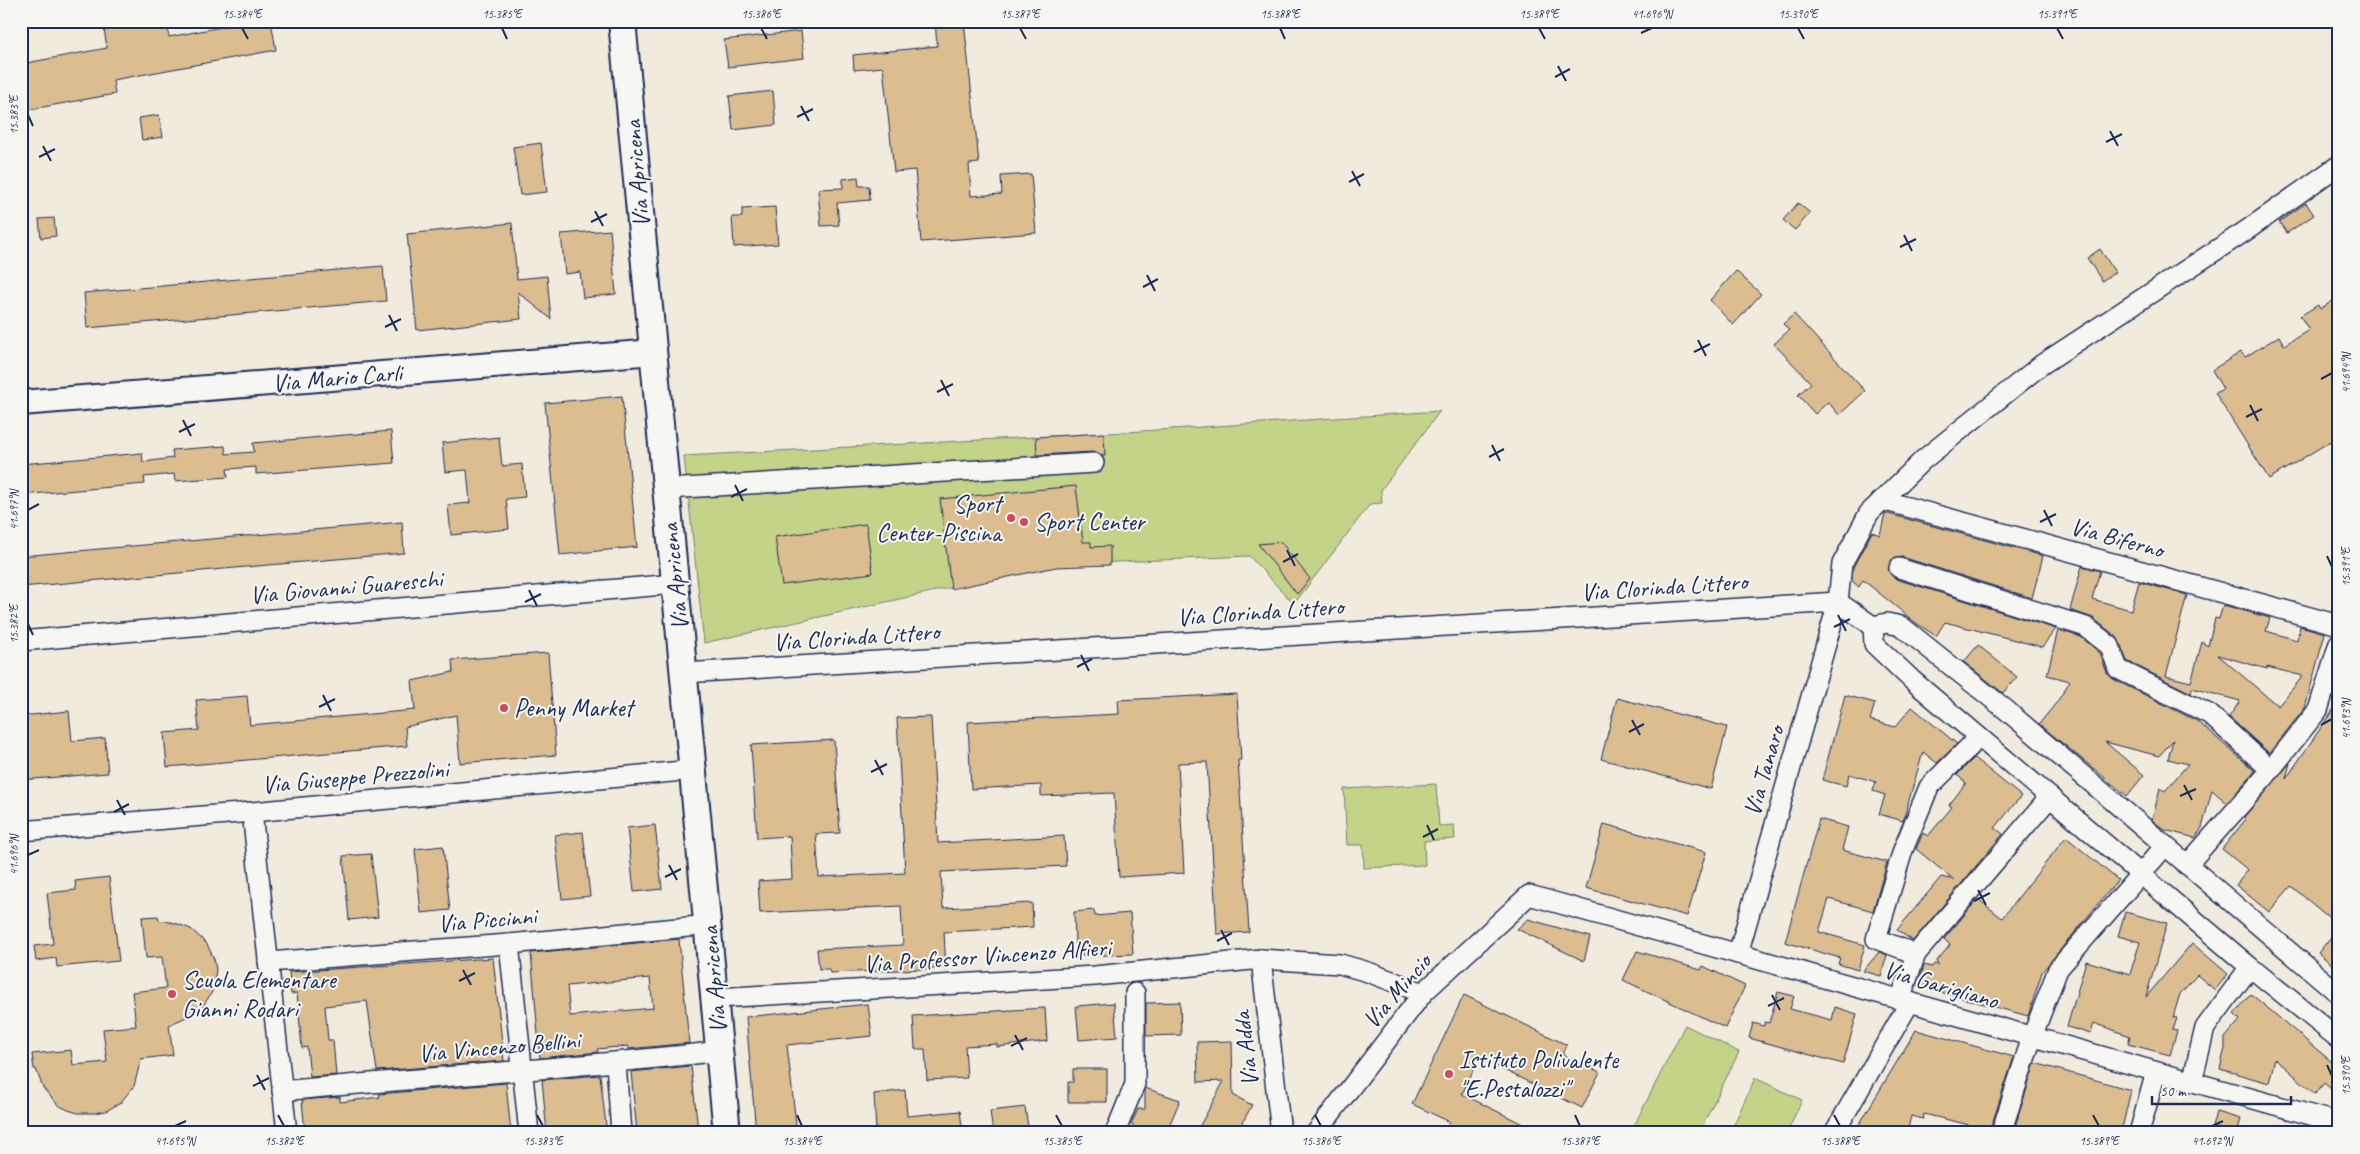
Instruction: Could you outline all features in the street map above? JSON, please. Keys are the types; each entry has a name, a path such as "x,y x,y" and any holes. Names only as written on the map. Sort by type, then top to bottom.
{"main road":[{"name":"Via Apricena","path":"622,21 716,998 727,1133"}],"street":[{"name":"Via Tanaro","path":"1738,954 1838,602 1842,564 1869,513 1923,460 2041,365 2247,230 2339,165"},
{"name":"Via Mario Carli","path":"21,403 654,352"},
{"path":"666,489 1094,463"},
{"name":"Via Biferno","path":"1882,500 2339,625"},
{"path":"1899,568 2086,627 2110,646 2118,669 2209,714 2271,770"},
{"name":"Via Giovanni Guareschi","path":"21,641 675,584"},
{"path":"1838,602 1873,626 1886,623 1901,626 2006,709 2339,994"},
{"name":"Via Clorinda Littero","path":"684,673 1838,602"},
{"path":"1873,626 1874,644 1912,680 2250,967 2339,1039"},
{"path":"2187,865 2271,770 2318,710 2339,643"},
{"path":"1916,954 1876,939 1903,850 1929,787 1979,737"},
{"name":"Via Giuseppe Prezzolini","path":"21,831 252,812 693,770"},
{"path":"1834,1133 1905,1001 1916,954 2050,797"},
{"path":"252,812 287,1133"},
{"path":"2001,1133 2033,1034 2058,969 2164,846"},
{"name":"Via Garigliano","path":"1529,895 1905,1001 2033,1034 2156,1072 2339,1123"},
{"name":"Via Mincio","path":"1316,1133 1423,993 1529,895"},
{"name":"Via Piccinni","path":"268,962 509,944 708,925"},
{"path":"509,944 529,1133"},
{"name":"Via Professor Vincenzo Alfieri","path":"716,998 1095,976 1261,959 1340,964 1368,972 1423,993"},
{"name":"Via Adda","path":"1261,959 1281,1133"},
{"path":"2192,1082 2205,1028 2250,967"},
{"path":"1115,1133 1135,1084 1135,993"},
{"name":"Via Vincenzo Bellini","path":"282,1091 522,1069 616,1063 720,1051"},
{"path":"616,1063 621,1133"},
{"path":"2139,1133 2156,1072"}],"green space":[{"name":"Sport Center","path":"1440,411 1381,490 1382,503 1370,504 1294,604 1249,556 1051,565 704,643 684,456 1127,432"},
{"path":"1436,784 1439,826 1454,825 1455,839 1424,841 1425,865 1364,868 1363,845 1347,845 1344,789"},
{"path":"1685,1025 1739,1052 1699,1133 1638,1133 1632,1130"},
{"path":"1755,1078 1802,1100 1787,1133 1730,1133"}],"building":[{"path":"148,21 167,21 169,37 252,21 271,21 276,50 113,80 115,94 21,111 21,64 107,48 104,29"},
{"path":"935,21 964,21 979,163 969,164 971,196 1002,194 1001,176 1031,174 1036,233 921,242 915,170 894,172 883,67 854,70 853,55 937,46"},
{"path":"801,31 804,58 728,67 724,40"},
{"path":"773,91 776,125 733,130 729,96"},
{"path":"159,115 163,137 142,140 139,118"},
{"path":"541,143 547,192 520,195 513,147"},
{"path":"858,177 859,186 869,186 870,200 837,203 839,225 821,226 818,189 843,188 843,179"},
{"path":"1798,203 1810,213 1795,230 1783,220"},
{"path":"2306,203 2314,215 2287,233 2279,222"},
{"path":"775,207 778,244 734,247 732,217 742,217 742,209"},
{"path":"54,218 56,236 41,238 39,219"},
{"path":"512,223 517,279 547,276 551,319 518,292 521,319 417,330 407,234"},
{"path":"610,230 616,294 583,298 580,272 565,274 561,234"},
{"path":"2100,249 2115,272 2102,281 2087,258"},
{"path":"383,266 386,301 87,328 84,293"},
{"path":"1736,271 1761,294 1733,325 1710,300"},
{"path":"2339,297 2339,436 2269,479 2215,393 2223,389 2212,370 2241,352 2245,357 2279,336 2284,345 2309,330 2300,316 2318,305 2320,309"},
{"path":"1794,314 1865,391 1839,415 1828,402 1815,414 1798,395 1811,383 1774,344 1789,330 1783,324"},
{"path":"622,396 637,547 560,555 545,403"},
{"path":"391,431 394,463 256,474 256,467 227,469 228,477 175,481 174,474 144,477 145,484 21,495 21,464 142,453 143,462 173,458 172,450 225,446 226,454 254,452 253,443"},
{"path":"1104,433 1105,456 1093,452 1037,455 1036,437"},
{"path":"499,437 502,466 522,464 525,497 506,499 509,529 451,535 448,505 470,503 467,470 445,472 442,443"},
{"name":"Sport Center-Piscina","path":"1076,486 1083,542 1091,542 1091,547 1110,546 1110,565 1056,567 951,589 940,499"},
{"path":"1885,513 2043,556 2032,598 1902,557 1892,559 1888,570 1896,579 2056,629 2042,647 1945,622 1936,636 1916,623 1863,580 1859,587 1852,581 1853,567 1872,532 1880,535"},
{"path":"402,522 404,553 21,587 21,556"},
{"path":"866,524 873,573 782,585 775,537"},
{"path":"1281,542 1310,579 1297,594 1258,544"},
{"path":"2082,566 2100,571 2092,599 2131,610 2139,582 2187,595 2166,676 2191,682 2202,642 2208,646 2215,618 2219,619 2223,605 2270,618 2266,631 2297,640 2300,626 2325,633 2305,708 2269,753 2229,717 2240,701 2192,688 2191,693 2127,661 2117,637 2093,618 2070,610","holes":["2218,655 2267,669 2267,667 2303,676 2278,706"]},
{"path":"2058,630 2081,637 2100,653 2107,673 2113,679 2197,721 2255,771 2227,803 2212,790 2202,828 2195,838 2165,830 2152,820 2160,788 2165,791 2188,764 2168,759 2173,740 2159,756 2105,742 2144,775 2127,796 2039,724 2057,702 2070,681 2047,675"},
{"path":"1978,645 2017,677 2003,693 1964,662"},
{"path":"548,653 556,755 460,763 456,715 405,727 407,746 167,767 164,733 199,730 196,700 247,696 250,725 415,710 412,681 453,672 452,660"},
{"path":"1237,694 1241,760 1238,760 1249,932 1217,934 1207,762 1178,763 1184,873 1119,877 1114,793 1041,796 1041,785 971,789 968,722 1119,714 1118,700"},
{"path":"1845,695 1875,703 1870,720 1895,727 1912,707 1957,744 1937,763 1923,752 1903,821 1879,814 1885,795 1873,791 1876,782 1849,774 1846,786 1822,780"},
{"path":"1617,698 1727,727 1711,789 1601,759"},
{"path":"2339,701 2339,926 2291,886 2269,912 2236,885 2248,870 2222,849 2246,819 2244,817 2290,763 2286,779"},
{"path":"69,711 72,741 105,738 108,773 21,780 21,716"},
{"path":"931,717 938,843 1064,836 1066,866 941,872 943,908 1032,903 1033,927 944,932 946,968 830,973 829,969 819,969 817,949 903,945 901,906 760,913 758,881 792,879 790,836 757,838 751,745 834,740 840,833 816,834 819,877 905,873 897,718"},
{"path":"1974,758 2021,796 1995,828 2003,834 1913,941 1897,930 1941,877 1954,880 1916,849 1923,833 1928,836 1952,807 1949,805 1966,783 1957,775"},
{"path":"1819,819 1848,827 1842,850 1887,862 1873,911 1829,899 1819,932 1865,945 1858,970 1838,964 1840,958 1785,942"},
{"path":"1604,824 1706,852 1687,916 1586,888"},
{"path":"655,825 662,889 634,892 627,828"},
{"path":"583,832 590,896 562,899 555,835"},
{"path":"2066,837 2118,880 2042,972 2028,1016 1918,986 1924,965 1932,967 1934,964 1939,965 1936,962 1950,945 1944,939 1978,899 2002,918"},
{"path":"443,846 450,910 421,913 415,849"},
{"path":"371,854 378,917 349,920 343,856"},
{"path":"109,877 119,961 57,967 56,958 36,961 34,946 53,944 47,893 76,890 75,881"},
{"path":"1094,910 1095,916 1130,913 1133,954 1082,956 1081,943 1075,944 1074,912"},
{"path":"2125,912 2167,923 2146,997 2192,943 2228,974 2215,990 2197,975 2180,994 2173,1017 2177,1018 2173,1030 2177,1031 2170,1055 2128,1044 2130,1036 2094,1023 2091,1034 2067,1027 2086,961 2130,974 2140,942 2118,936"},
{"name":"Scuola Elementare Gianni Rodari","path":"158,916 159,920 191,929 207,944 214,959 216,970 212,992 203,1006 195,1013 169,1025 173,1055 141,1059 134,1086 120,1103 106,1111 95,1113 78,1113 68,1110 58,1105 43,1088 36,1069 34,1069 32,1054 71,1050 73,1065 107,1062 103,1029 136,1026 132,992 166,988 162,957 146,958 142,917"},
{"path":"1528,919 1590,937 1584,961 1517,929"},
{"path":"2339,927 2339,970 2318,953"},
{"path":"679,939 689,1043 628,1049 628,1046 597,1049 598,1052 540,1058 531,953","holes":["650,978 653,1008 570,1016 567,986"]},
{"path":"1637,951 1701,970 1703,966 1745,986 1725,1028 1623,980"},
{"path":"1879,952 1887,955 1881,976 1863,971"},
{"path":"493,958 504,1061 377,1071 367,1001 325,1006 328,1040 333,1040 336,1075 310,1077 307,1047 302,1048 297,993 291,994 289,972"},
{"path":"1778,992 1794,996 1790,1009 1832,1020 1835,1007 1857,1014 1843,1064 1749,1038 1753,1023 1764,1026 1765,1022 1769,1023"},
{"path":"2251,994 2339,1068 2339,1096 2324,1083 2315,1094 2275,1058 2269,1083 2220,1069 2225,1048 2225,1038 2240,1020 2234,1014"},
{"name":"Istituto Polivalente \"E.Pestalozzi\"","path":"1464,995 1567,1045 1562,1054 1600,1072 1582,1108 1479,1058 1462,1094 1541,1133 1444,1133 1450,1122 1412,1104"},
{"path":"1180,1002 1181,1035 1146,1036 1146,1003"},
{"path":"1114,1003 1117,1037 1079,1040 1076,1006"},
{"path":"868,1004 872,1036 787,1045 797,1133 756,1133 746,1017"},
{"path":"1045,1008 1047,1041 997,1047 997,1044 965,1046 967,1078 927,1080 925,1049 915,1049 913,1016"},
{"path":"1916,1030 2014,1057 1990,1130 1924,1114 1923,1119 1911,1116 1907,1133 1854,1133"},
{"path":"1232,1041 1233,1095 1252,1105 1237,1133 1196,1133 1224,1081 1198,1082 1197,1042"},
{"path":"2035,1063 2131,1090 2121,1133 2013,1133"},
{"path":"691,1066 698,1130 678,1133 637,1133 631,1072"},
{"path":"1073,1069 1107,1069 1107,1102 1068,1102 1068,1082 1073,1082"},
{"path":"600,1075 607,1133 547,1133 542,1080"},
{"path":"506,1083 511,1133 305,1133 302,1100 340,1097 340,1102 380,1097 379,1094"},
{"path":"1145,1088 1180,1100 1166,1133 1150,1133 1131,1125 1138,1109 1145,1109"},
{"path":"905,1090 907,1116 960,1111 963,1133 876,1133 874,1094"},
{"path":"1025,1107 1029,1133 993,1133 990,1111"},
{"path":"2216,1112 2241,1119 2237,1133 2212,1127"}],"place":[{"name":"Sport Center-Piscina","path":"1011,518"},
{"name":"Sport Center","path":"1024,522"},
{"name":"Penny Market","path":"504,708"},
{"name":"Scuola Elementare Gianni Rodari","path":"172,994"},
{"name":"Istituto Polivalente \"E.Pestalozzi\"","path":"1449,1074"}]}
